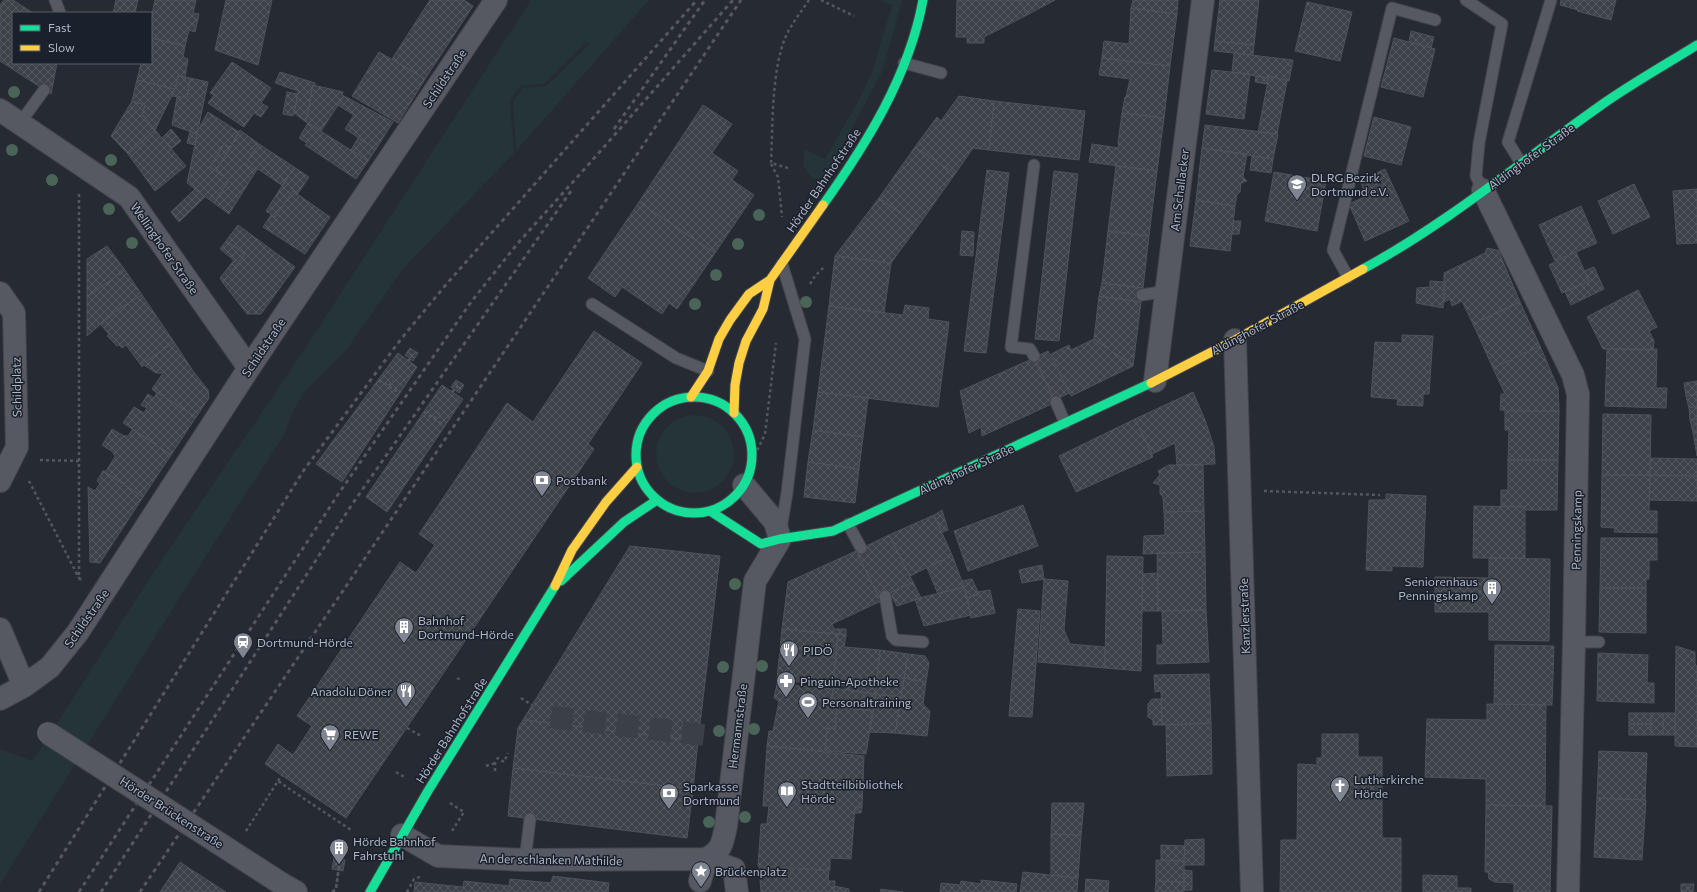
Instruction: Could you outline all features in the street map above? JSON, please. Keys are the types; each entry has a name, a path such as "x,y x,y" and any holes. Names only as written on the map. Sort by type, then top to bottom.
{"main road":[{"name":"Hörder Bahnhofstraße","path":"691,397 708,371 719,339 728,322 748,294 770,280 841,179 866,139 896,83 920,16 923,0"},
{"name":"Aldinghofer Straße","path":"710,511 730,523 745,536 761,544 780,539 833,531 1155,381 1235,340 1391,254 1601,105 1697,44"},
{"name":"Hörder Bahnhofstraße","path":"734,413 735,385 738,363 746,341 763,309 770,280"},
{"path":"691,397 707,398 723,404 734,413 743,424 749,436 752,448 752,461 749,474 744,485 730,501 710,511 691,513 672,509 657,500 643,483 637,467 635,456 639,436 649,418 665,404 674,400 691,397"},
{"name":"Hörder Bahnhofstraße","path":"370,892 428,791 557,584 572,550 606,502 637,467"},
{"name":"Hörder Bahnhofstraße","path":"557,584 585,560 624,522 657,500"}],"street":[{"name":"Schildstraße","path":"0,698 24,686 50,667 78,632 249,368 496,0"},
{"name":"Am Schallacker","path":"1155,381 1203,0"},
{"name":"Wellinghofer Straße","path":"0,110 129,197 249,368"},
{"name":"Penningskamp","path":"1483,190 1573,375 1578,394 1568,892"},
{"name":"Schildplatz","path":"0,293 14,313 17,448 16,456 0,481"},
{"name":"Kanzlerstraße","path":"1235,340 1252,892"},
{"path":"744,485 775,522 780,539"},
{"name":"Hermannstraße","path":"706,859 717,853 726,826 755,581 780,539"},
{"path":"0,629 24,686"},
{"name":"Hörder Brückenstraße","path":"48,733 296,892"},
{"name":"An der schlanken Mathilde","path":"402,835 438,856 525,860 706,859"},
{"path":"700,881 706,859 734,869 737,892"}],"lane":[{"path":"55,0 60,12"},
{"path":"1466,0 1502,24 1479,143 1476,176 1483,190"},
{"path":"1521,163 1508,142 1551,0"},
{"path":"1348,277 1333,250 1392,8 1435,20"},
{"path":"904,63 941,73"},
{"path":"20,123 44,90"},
{"path":"1034,165 1011,347 1030,349 1034,356"},
{"path":"780,539 787,493 804,339 782,264"},
{"path":"1142,295 1166,291"},
{"path":"592,304 676,358 708,371"},
{"path":"1056,402 1065,423"},
{"path":"848,524 861,548"},
{"path":"885,596 892,636 896,640 923,642"},
{"path":"1574,642 1599,642"},
{"path":"525,860 530,819"}],"path":[{"path":"783,224 778,177 771,163 776,81 781,51 786,36 809,0"},
{"path":"821,0 854,16"},
{"path":"79,163 79,578"},
{"path":"771,163 788,168"},
{"path":"408,361 412,357 411,354"},
{"path":"379,380 399,393"},
{"path":"388,386 393,380"},
{"path":"452,392 458,386"},
{"path":"424,412 444,426"},
{"path":"434,419 439,413"},
{"path":"16,456 79,461"},
{"path":"16,456 79,578 99,600"},
{"path":"1240,490 1380,496"},
{"path":"457,678 462,681"},
{"path":"521,698 532,705"},
{"path":"408,728 421,736"},
{"path":"495,771 495,763 498,758 504,762 508,753"},
{"path":"486,766 495,763"},
{"path":"233,851 282,775"},
{"path":"278,782 351,830"},
{"path":"333,892 336,888 339,866"}],"shaded area":[{"path":"531,0 649,0 516,151 513,102 523,88 546,86 590,44 586,42 544,84 521,85 510,100 514,153 402,270 347,349 304,392 293,411 285,433 209,551 0,884 0,749 33,761 153,573 300,356"},
{"path":"880,0 902,0 882,72 825,178 813,179 803,167 804,149 825,159 859,100 873,69 892,5"},
{"path":"695,415 710,418 717,422 727,432 731,439 734,454 731,469 727,476 717,486 710,490 695,493 680,490 673,486 663,476 659,469 656,454 659,439 663,432 673,422 680,418"}],"building":[{"path":"4,0 13,0 31,12 12,12 12,64 57,64 51,94 0,61 0,5"},
{"path":"116,0 138,0 135,12 113,12"},
{"path":"155,0 196,0 193,13 199,14 195,32 189,30 185,46 152,38 152,14"},
{"path":"226,0 272,0 258,65 215,50"},
{"path":"430,0 464,0 473,6 425,79 392,59"},
{"path":"957,0 1019,0 1027,15 984,37 984,43 967,43 967,37 956,37"},
{"path":"1019,0 1055,0 1027,15"},
{"path":"1133,0 1178,0 1177,14 1131,8"},
{"path":"1220,0 1259,0 1254,45 1215,41"},
{"path":"1561,0 1616,0 1611,20 1560,5"},
{"path":"1307,2 1352,12 1340,61 1295,51"},
{"path":"1131,8 1177,14 1170,66 1102,58 1104,41 1129,44"},
{"path":"1411,31 1434,37 1431,48 1409,42"},
{"path":"152,38 185,46 183,57 188,59 185,77 178,76 175,89 137,80 141,64 152,64"},
{"path":"1394,38 1435,49 1423,97 1381,87"},
{"path":"1215,41 1254,45 1253,55 1214,51"},
{"path":"379,52 425,79 398,123 352,96"},
{"path":"1234,53 1293,60 1289,81 1269,76 1268,78 1232,72"},
{"path":"1102,58 1170,66 1164,118 1122,113 1130,79 1099,75"},
{"path":"232,62 271,88 261,103 268,107 261,117 254,113 244,127 208,103 214,95 210,93"},
{"path":"1212,70 1250,74 1244,119 1206,114"},
{"path":"280,72 315,83 315,86 313,85 306,122 294,113 298,91 275,83"},
{"path":"178,76 190,78 187,98 172,96"},
{"path":"1256,76 1268,78 1267,84 1255,82"},
{"path":"1269,76 1287,81 1277,134 1258,132"},
{"path":"190,78 208,82 197,134 172,125 177,97 187,98"},
{"path":"137,80 175,89 155,130 142,114 145,105 132,101"},
{"path":"313,85 343,92 342,95 344,96 321,131 306,122"},
{"path":"287,92 298,94 293,116 283,114"},
{"path":"344,96 393,122 376,149 345,129 354,115 338,105"},
{"path":"959,96 994,101 989,150 973,148 955,174 915,147 937,117 941,121"},
{"path":"132,101 145,105 142,114 155,130 128,154 111,136"},
{"path":"994,101 1085,111 1079,160 989,150"},
{"path":"703,105 732,124 712,153 738,171 732,180 754,195 715,253 639,202"},
{"path":"208,112 239,132 230,148 224,144 210,167 229,180 214,203 187,183 198,130"},
{"path":"1122,113 1164,118 1157,171 1089,162 1092,144 1119,148 1118,143"},
{"path":"1374,117 1411,127 1401,165 1364,156"},
{"path":"308,123 368,161 356,179 305,145 307,143 299,138"},
{"path":"1205,125 1278,134 1273,159 1202,148"},
{"path":"171,129 181,141 171,149 162,138"},
{"path":"155,130 186,166 155,191 128,154"},
{"path":"240,130 259,144 245,164 256,171 229,214 214,203 229,180 216,171"},
{"path":"190,131 197,134 195,145 187,143"},
{"path":"358,138 376,149 368,161 351,150"},
{"path":"224,144 230,148 216,171 210,167"},
{"path":"259,144 294,167 283,186 258,169 256,171 245,164"},
{"path":"915,147 955,174 918,226 879,198"},
{"path":"1202,148 1247,154 1243,177 1247,181 1241,183 1240,192 1237,195 1235,206 1196,200"},
{"path":"1252,156 1273,159 1271,173 1250,170"},
{"path":"1116,166 1157,171 1149,236 1108,231"},
{"path":"294,167 309,177 297,195 293,191 275,217 266,211"},
{"path":"1385,169 1409,221 1365,241 1349,204 1367,196 1360,181"},
{"path":"987,170 1009,173 986,353 964,351"},
{"path":"1054,171 1078,174 1059,341 1035,339"},
{"path":"1274,172 1326,181 1317,231 1265,221"},
{"path":"1634,184 1650,217 1613,234 1598,201"},
{"path":"195,189 205,197 179,222 171,212"},
{"path":"1697,189 1697,243 1677,244 1673,191"},
{"path":"293,191 330,217 305,254 263,227 271,215 275,217"},
{"path":"879,198 918,226 891,263 835,256"},
{"path":"1196,200 1235,206 1230,251 1190,246"},
{"path":"639,202 715,253 677,309 669,303 662,314 622,287 615,297 588,278"},
{"path":"1581,206 1597,243 1555,261 1539,225"},
{"path":"1233,221 1241,221 1239,234 1232,234"},
{"path":"238,225 295,267 261,314 247,314 223,283 245,254 226,241"},
{"path":"962,231 974,232 973,256 960,255"},
{"path":"1108,231 1149,236 1143,288 1102,283"},
{"path":"226,241 245,254 223,283 220,278 234,260 220,249"},
{"path":"107,246 125,270 87,297 87,259"},
{"path":"1487,248 1501,251 1501,257 1520,302 1473,324 1462,301 1452,306 1450,299 1444,302 1444,273 1485,253"},
{"path":"1576,252 1589,281 1562,293 1549,265"},
{"path":"835,256 891,263 884,313 829,306"},
{"path":"1594,267 1604,289 1571,305 1565,292 1589,281 1584,271"},
{"path":"125,270 142,295 117,310 87,336 87,297"},
{"path":"1430,281 1445,282 1443,308 1416,303 1417,288 1430,287"},
{"path":"1102,283 1143,288 1141,302 1099,296"},
{"path":"1638,290 1657,327 1649,331 1654,341 1653,350 1603,349 1587,317"},
{"path":"142,295 174,342 141,365 126,345 122,348 119,345 117,346 107,336 109,334 101,325 117,310"},
{"path":"1099,296 1141,302 1133,366 1094,339"},
{"path":"1520,302 1540,346 1493,368 1473,324"},
{"path":"905,305 929,308 928,319 949,322 938,407 818,392 829,306 903,315"},
{"name":"Bahnhof Dortmund-Hörde","path":"594,331 642,363 588,444 594,449 346,818 265,764 278,744 293,755 312,726 297,716 400,562 416,573 435,545 419,534 507,403 533,422"},
{"path":"1402,335 1433,336 1429,394 1423,394 1423,406 1397,405 1398,399 1371,397 1375,342 1402,343"},
{"path":"1094,339 1133,366 1071,396 1051,354 1069,345 1071,350"},
{"path":"174,342 193,371 208,390 209,398 196,417 152,389 163,373 156,373 144,365 142,367 141,365"},
{"path":"1540,346 1558,388 1559,411 1500,410 1501,394 1505,394 1493,368"},
{"path":"410,348 418,353 413,361 405,355"},
{"path":"1607,349 1657,349 1656,388 1667,388 1666,408 1605,406"},
{"path":"1048,351 1069,393 1055,400 1034,358"},
{"path":"398,353 417,367 342,482 316,464"},
{"path":"1034,358 1056,402 982,436 981,427 969,433 960,391"},
{"path":"456,380 464,385 459,393 451,387"},
{"path":"1697,381 1697,394 1686,396 1684,383"},
{"path":"442,385 463,399 387,512 366,497"},
{"path":"152,389 196,417 171,455 123,423 134,407 144,413 147,408 141,405 148,394 154,398 157,393"},
{"path":"818,392 868,398 863,437 813,430"},
{"path":"1193,392 1205,420 1214,447 1215,464 1177,465 1175,443 1152,454 1135,419"},
{"path":"1697,394 1697,406 1689,408 1686,396"},
{"path":"1697,406 1697,419 1690,420 1689,408"},
{"path":"1505,411 1559,411 1558,460 1508,460 1509,430 1505,430"},
{"path":"1603,414 1651,415 1650,475 1602,475"},
{"path":"1135,419 1153,457 1076,492 1059,456"},
{"path":"1697,419 1697,431 1693,432 1690,420"},
{"path":"112,429 124,436 128,436 133,429 171,455 143,497 103,471 106,471 115,457 113,452 102,445"},
{"path":"813,430 863,437 859,469 808,462"},
{"path":"1697,431 1697,444 1695,444 1693,432"},
{"path":"1695,444 1697,444 1697,456"},
{"path":"1650,458 1697,459 1697,476 1650,475"},
{"path":"1508,460 1558,460 1557,510 1526,510 1525,507 1501,506 1501,490 1508,490"},
{"path":"808,462 859,469 855,503 804,497"},
{"path":"1169,465 1203,465 1204,511 1164,512 1163,497 1160,494 1160,485 1153,483 1160,475 1158,471"},
{"path":"103,471 143,497 100,563 90,562 88,487 95,491 100,483 97,481"},
{"path":"1602,475 1650,475 1649,511 1657,511 1657,533 1614,532 1615,528 1601,527"},
{"path":"1650,475 1697,476 1697,501 1649,500"},
{"path":"1386,494 1426,496 1423,567 1392,566 1392,571 1366,570 1369,500 1386,500"},
{"path":"1023,505 1038,546 968,571 954,531"},
{"path":"1474,506 1525,507 1525,558 1473,558"},
{"path":"942,510 948,530 942,532 934,515"},
{"path":"1204,511 1205,552 1143,554 1144,536 1165,535 1164,512"},
{"path":"934,515 952,555 910,576 889,535"},
{"path":"889,535 913,582 879,598 856,551"},
{"path":"1601,538 1657,538 1657,560 1649,560 1649,579 1646,579 1646,588 1600,588"},
{"path":"630,546 720,556 698,741 523,720"},
{"path":"856,551 881,601 832,624 834,629 846,629 846,635 782,629 788,582"},
{"path":"1205,552 1206,610 1158,611 1157,553"},
{"path":"952,555 964,587 938,594 927,568"},
{"path":"1107,556 1143,557 1141,671 1105,668"},
{"name":"Seniorenhaus Penningskamp","path":"1489,558 1550,559 1549,641 1489,640 1489,612 1435,612 1435,577 1489,578"},
{"path":"1042,565 1044,579 1022,583 1019,570"},
{"path":"1158,573 1158,611 1142,611 1143,574"},
{"path":"972,579 979,594 967,598 962,581"},
{"path":"1044,579 1068,581 1064,630 1070,644 1105,647 1105,668 1038,662"},
{"path":"913,582 921,598 897,606 890,593"},
{"path":"964,587 971,615 924,626 915,599"},
{"path":"1600,588 1646,588 1646,633 1599,632"},
{"path":"990,590 995,613 971,618 967,598 979,594 978,592"},
{"path":"1018,609 1040,611 1032,717 1009,716"},
{"path":"1206,610 1209,662 1157,664 1157,645 1163,645 1162,611"},
{"path":"782,629 838,634 833,685 777,680"},
{"path":"838,634 846,635 844,647 880,650 875,694 845,690 845,686 833,685"},
{"path":"1495,645 1554,646 1552,705 1494,704"},
{"path":"1676,646 1695,652 1695,665 1697,666 1697,747 1675,746"},
{"path":"880,650 908,654 901,697 875,694"},
{"path":"1598,653 1648,655 1647,683 1654,683 1654,703 1597,701"},
{"path":"908,654 925,656 929,663 926,682 904,678"},
{"path":"1209,674 1211,723 1162,725 1161,691 1155,692 1154,675"},
{"path":"904,678 926,682 923,704 930,711 927,736 895,733"},
{"path":"777,684 833,689 831,706 837,707 835,729 827,728 825,751 767,746 769,731 773,731 779,701 774,698"},
{"path":"833,688 876,694 873,711 831,706"},
{"path":"876,694 901,697 895,733 869,732"},
{"path":"1152,699 1161,699 1162,725 1153,725 1153,720 1148,717 1148,704"},
{"path":"1487,704 1546,705 1545,806 1486,805 1486,779 1425,777 1427,719 1487,720"},
{"path":"837,707 873,711 866,754 825,751 827,728 835,729"},
{"path":"1629,713 1651,713 1651,724 1629,724"},
{"path":"1651,713 1663,713 1663,735 1651,735"},
{"path":"1663,713 1675,713 1675,735 1663,735"},
{"path":"523,720 698,741 693,789 513,768 518,728"},
{"path":"1211,723 1212,774 1167,776 1166,725"},
{"path":"1629,724 1651,724 1651,735 1629,735"},
{"name":"Lutherkirche Hörde","path":"1322,734 1358,734 1358,757 1382,757 1382,838 1401,838 1401,892 1280,892 1281,840 1297,840 1298,764 1317,765 1317,758 1322,758"},
{"path":"767,746 864,756 862,807 855,807 851,859 830,858 830,870 758,866 761,824 767,824 769,806 763,806"},
{"path":"1599,751 1647,753 1645,800 1597,798"},
{"path":"513,768 693,789 687,838 508,816"},
{"path":"1597,798 1646,800 1642,860 1594,857"},
{"path":"1052,803 1084,803 1081,835 1051,834"},
{"path":"1486,805 1552,806 1550,892 1514,892 1514,883 1495,882 1489,879 1488,872 1485,872"},
{"path":"855,807 862,807 861,813 855,813"},
{"path":"1051,834 1081,835 1078,878 1051,875"},
{"path":"1204,839 1204,865 1184,865 1185,840"},
{"path":"1161,845 1185,846 1184,861 1161,860"},
{"name":"Hörde Bahnhof Fahrstuhl","path":"334,858 345,860 343,871 332,869"},
{"path":"1156,860 1184,861 1184,882 1156,881"},
{"path":"180,862 195,872 226,892 160,892"},
{"path":"759,867 829,871 828,881 835,881 834,892 761,892"},
{"path":"1184,870 1192,871 1192,890 1184,890"},
{"path":"1023,872 1078,878 1077,892 1020,892"},
{"path":"1423,875 1457,876 1457,888 1471,888 1471,892 1423,892"},
{"path":"553,876 609,883 608,892 508,892 510,879 551,883"},
{"path":"1086,879 1109,881 1108,892 1085,892"},
{"path":"981,880 1017,884 1016,892 940,892 941,883 960,885 961,881 981,884"},
{"path":"464,881 509,886 508,892 414,892 415,882 463,887"},
{"path":"1156,881 1184,882 1184,892 1155,892"},
{"path":"1681,884 1694,884 1693,892 1681,892"},
{"path":"834,886 849,889 849,892 834,892"},
{"path":"881,889 903,892 880,892"}],"tunnel":[{"path":"551,717 705,735"}],"railway":[{"path":"39,892 304,470 401,339 444,287 697,0"},
{"path":"614,129 705,0"},
{"path":"79,892 339,493 471,302 518,243 733,0"},
{"path":"140,892 741,0"},
{"path":"101,892 353,503 571,191"}],"traffic: fast":[{"path":"823,205 855,158 897,82 908,55 923,0"},
{"path":"1363,269 1394,251 1454,212 1612,98 1697,45"},
{"path":"710,511 761,544 780,539 833,531 1151,383"},
{"path":"694,397 716,401 735,414 748,433 752,455 748,477 735,496 716,509 694,513 672,509 653,496 640,477 636,455 640,433 653,414 672,401 694,397"},
{"path":"561,581 624,522 657,500"},
{"path":"370,892 428,791 555,586"}],"traffic: slow":[{"path":"734,413 735,385 739,363 746,341 763,309 770,280 823,205"},
{"path":"1151,383 1235,340 1363,269"},
{"path":"691,397 708,371 719,339 730,320 749,294 770,280"},
{"path":"555,586 572,550 606,502 637,467"}],"place":[{"name":"DLRG Bezirk Dortmund e.V.","path":"1297,201"},
{"name":"Postbank","path":"542,497"},
{"name":"Seniorenhaus Penningskamp","path":"1492,605"},
{"name":"Bahnhof Dortmund-Hörde","path":"404,644"},
{"name":"Dortmund-Hörde","path":"243,659"},
{"name":"PIDÖ","path":"789,667"},
{"name":"Pinguin-Apotheke","path":"786,698"},
{"name":"Anadolu Döner","path":"406,708"},
{"name":"Personaltraining","path":"808,719"},
{"name":"REWE","path":"330,751"},
{"name":"Lutherkirche Hörde","path":"1340,803"},
{"name":"Stadtteilbibliothek Hörde","path":"787,808"},
{"name":"Sparkasse Dortmund","path":"669,810"},
{"name":"Hörde Bahnhof Fahrstuhl","path":"339,865"},
{"name":"Brückenplatz","path":"701,888"}]}
